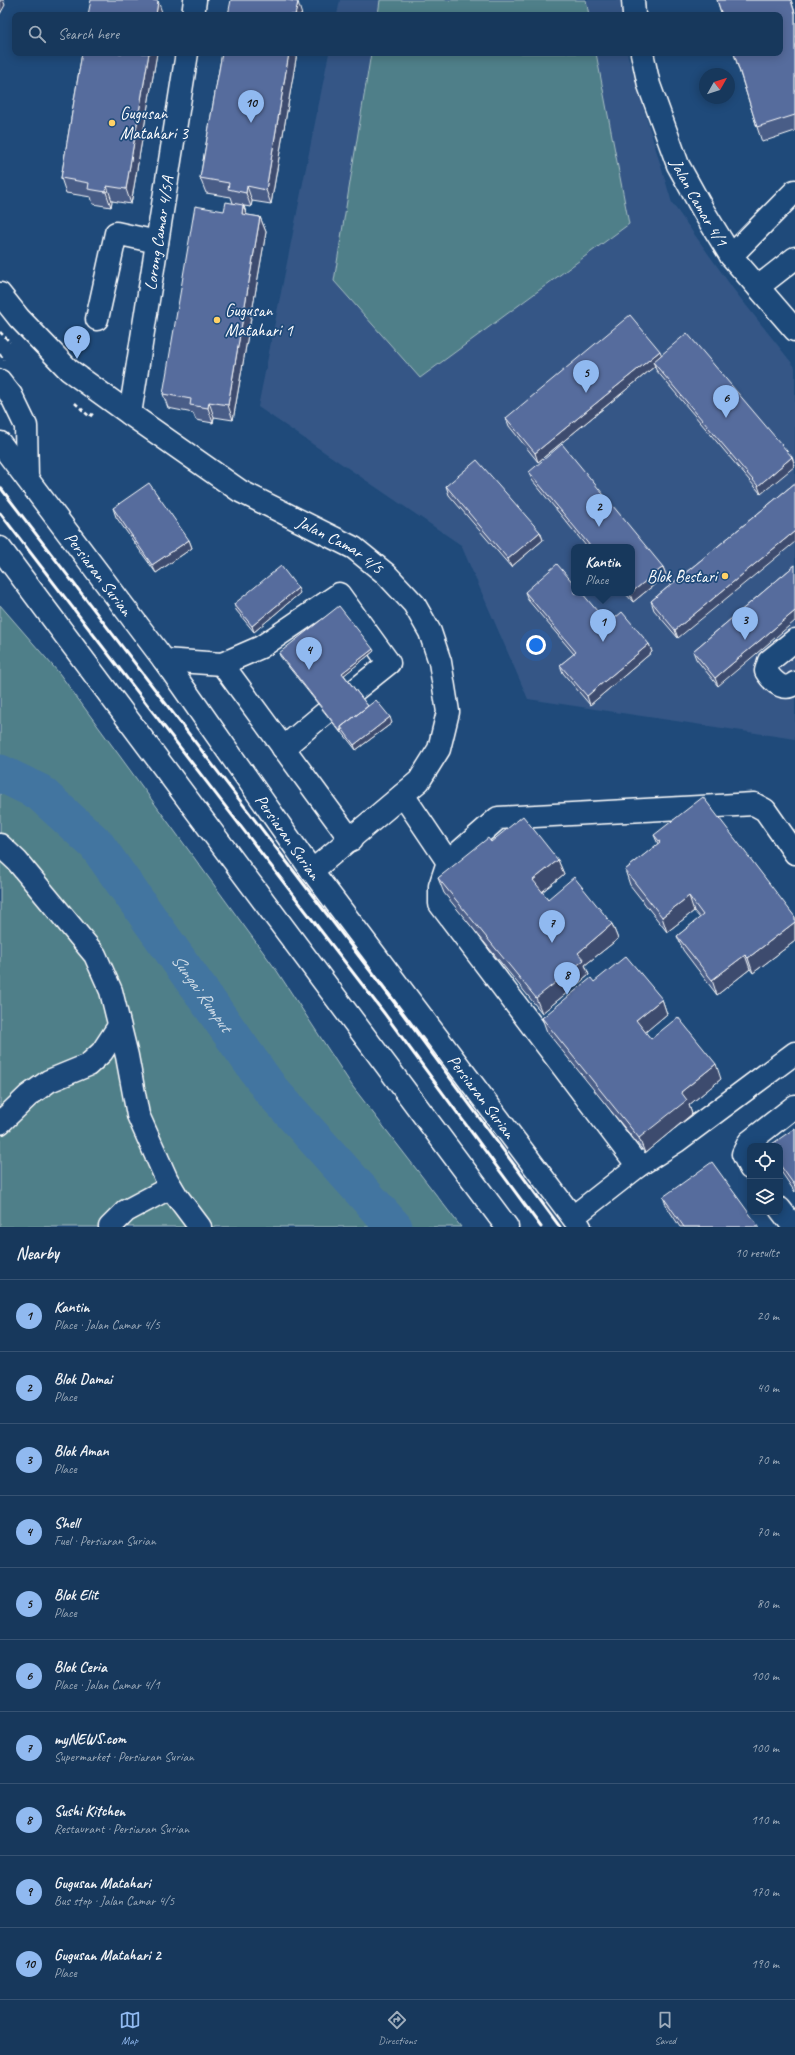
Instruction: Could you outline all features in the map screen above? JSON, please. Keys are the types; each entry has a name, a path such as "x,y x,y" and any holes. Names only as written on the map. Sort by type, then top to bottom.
{"main road":[{"path":"193,12 195,0"},
{"path":"633,0 634,12"},
{"name":"Lorong Camar 4/5A","path":"130,414 186,56"},
{"name":"Jalan Camar 4/1","path":"643,56 649,85 678,165 704,212 731,256 795,330"},
{"path":"731,256 795,191"},
{"path":"97,319 116,233 157,242"},
{"path":"758,287 795,258"},
{"name":"Jalan Camar 4/5","path":"0,294 19,318 69,370 130,414 240,491 354,548 386,574 414,604 430,632 440,662 448,712 439,749 419,781 351,840 312,871"},
{"path":"0,381 10,395 26,426 27,478"},
{"name":"Persiaran Surian","path":"0,443 164,660 312,871 577,1222"},
{"path":"0,548 507,1227"},
{"path":"164,660 222,664 261,647 339,594 389,663 354,691"},
{"path":"795,640 769,661 766,666 766,671 784,688 788,688 795,683"},
{"path":"222,664 351,840"},
{"path":"283,748 325,714"},
{"path":"403,795 448,862"},
{"path":"638,1166 440,904 440,886 448,862 498,818 754,804 762,806 795,853"},
{"path":"0,845 16,860 95,955 111,991 138,1115 171,1187 200,1227"},
{"path":"0,1123 28,1096 49,1081 88,1065 102,1052 119,1026"},
{"path":"577,1222 638,1166 676,1141 795,1053"},
{"path":"748,1143 795,1106"},
{"path":"747,1146 743,1154 747,1162"},
{"path":"110,1227 126,1211 171,1187"},
{"path":"783,1213 794,1227"}],"shaded area":[{"path":"340,0 620,0 622,12 338,12"},
{"path":"328,56 628,56 672,203 734,290 795,367 795,739 528,699 461,545 258,407"}],"green space":[{"path":"380,0 586,0 588,12 378,12"},
{"path":"371,56 597,56 629,224 420,378 334,281"},
{"path":"0,605 59,673 277,971 353,1087 461,1227 0,1227"}],"building":[{"path":"91,0 158,1 156,12 89,12"},
{"path":"231,0 287,0 298,2 296,12 229,12"},
{"path":"717,0 791,0 795,14 795,115 757,127 735,56 783,56 783,12 721,12"},
{"name":"Gugusan Matahari 3","path":"81,56 148,56 126,189 107,186 106,192 88,189 89,183 61,178"},
{"path":"221,56 288,56 266,190 247,186 246,193 228,189 229,183 200,178"},
{"name":"Gugusan Matahari 1","path":"226,202 243,205 242,214 260,217 228,405 209,402 208,408 190,405 191,399 163,394 195,206 224,211"},
{"path":"630,315 660,351 535,453 506,418"},
{"path":"687,333 792,457 758,486 653,362"},
{"path":"562,444 663,567 635,590 635,544 589,544 529,472"},
{"path":"477,460 540,532 508,559 446,486"},
{"path":"149,483 189,540 152,565 113,508"},
{"name":"Blok Bestari","path":"795,483 795,531 675,630 651,601"},
{"path":"557,564 571,580 571,596 585,596 608,624 622,612 649,644 587,696 560,665 576,652 525,592"},
{"path":"795,565 795,611 715,678 693,651"},
{"path":"281,566 298,588 252,626 234,604"},
{"path":"339,606 373,649 342,673 368,706 341,727 340,731 279,653"},
{"path":"376,700 390,717 354,745 341,727"},
{"path":"703,797 795,917 795,922 748,958 745,955 712,980 677,936 703,915 689,896 662,917 625,870 660,842 654,835"},
{"path":"523,816 558,860 533,880 548,899 574,877 612,924 578,953 584,960 536,998 438,878 488,838 491,842"},
{"path":"626,956 662,999 636,1020 651,1039 678,1017 716,1064 681,1092 687,1100 639,1138 542,1018 591,978 594,982"},
{"path":"795,1128 795,1186 783,1169 783,1143 773,1143"},
{"path":"712,1162 747,1210 747,1215 750,1215 759,1227 684,1227 663,1197"}],"waterway":[{"name":"Sungai Rumput","path":"0,773 39,792 96,844 271,1090 394,1227"}],"railway":[{"path":"0,487 394,1002 560,1227"},
{"path":"0,513 384,1013 541,1227"}],"place":[{"name":"Gugusan Matahari 3","path":"112,123"},
{"name":"Gugusan Matahari 2","path":"251,123"},
{"name":"Gugusan Matahari 1","path":"217,320"},
{"name":"Gugusan Matahari","path":"77,359"},
{"name":"Blok Elit","path":"586,393"},
{"name":"Blok Ceria","path":"726,418"},
{"name":"Blok Damai","path":"599,527"},
{"name":"Blok Bestari","path":"725,576"},
{"name":"Blok Aman","path":"745,640"},
{"name":"Kantin","path":"603,642"},
{"name":"Shell","path":"309,670"},
{"name":"myNEWS.com","path":"552,943"},
{"name":"Sushi Kitchen","path":"567,995"}]}
